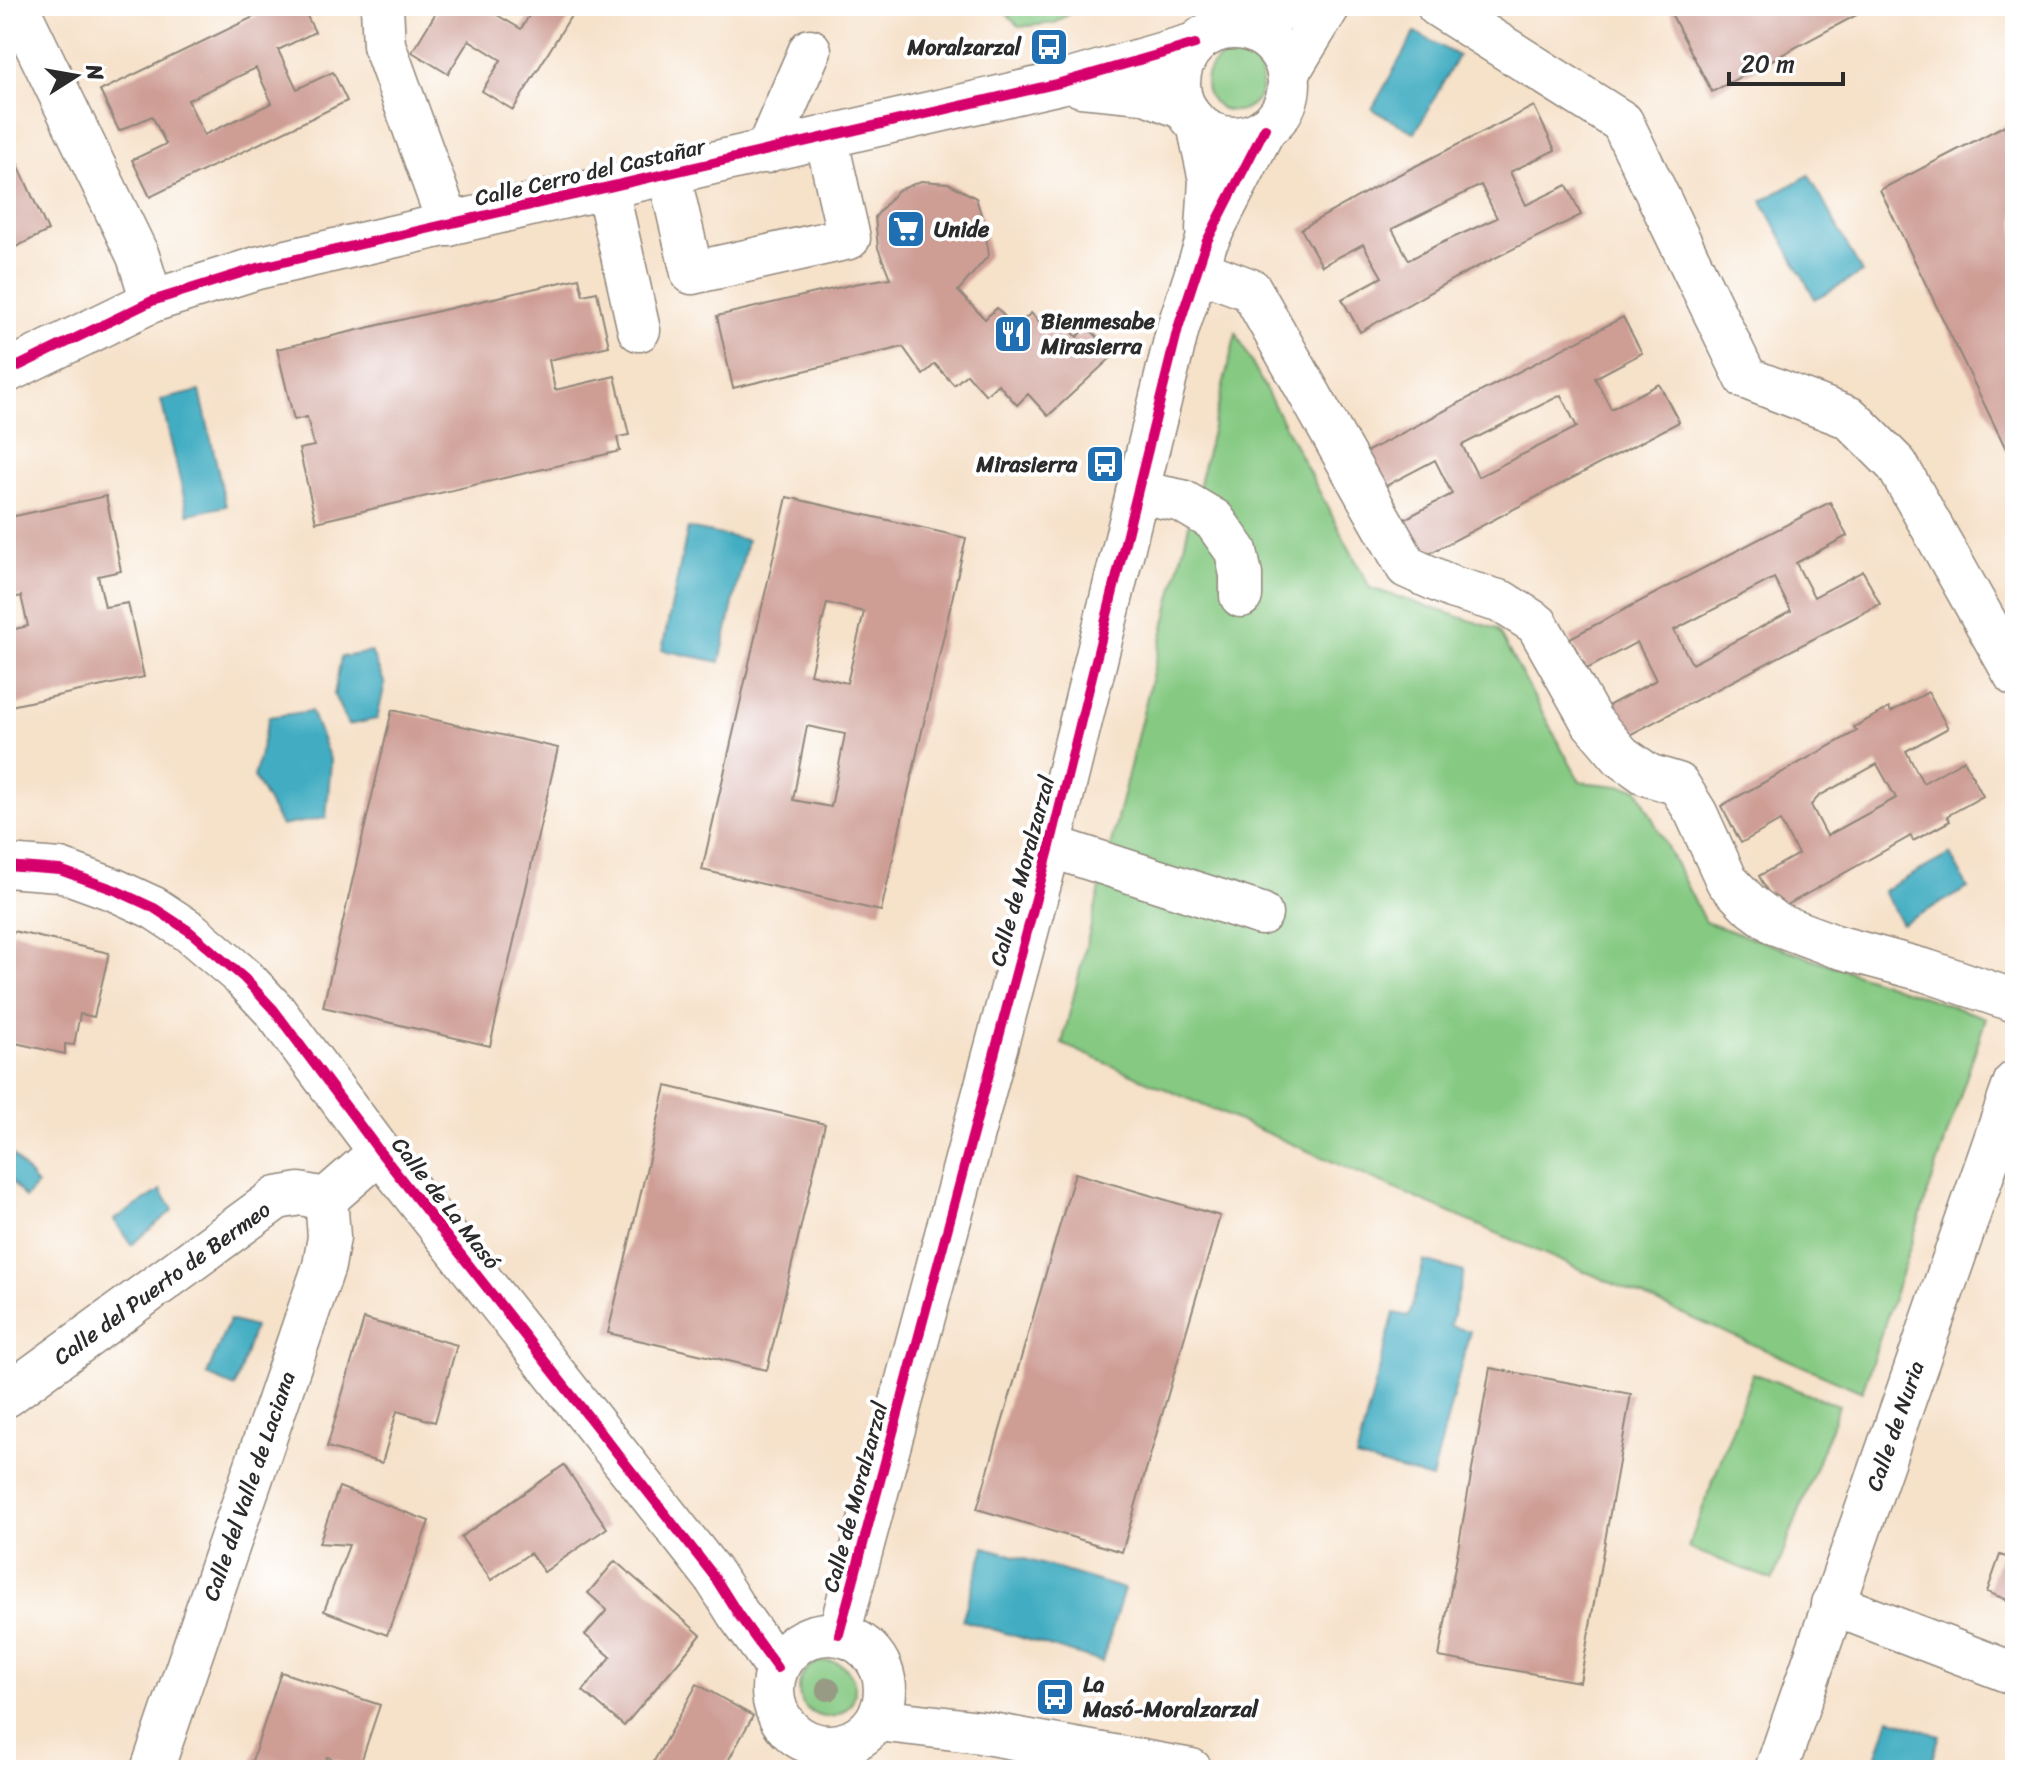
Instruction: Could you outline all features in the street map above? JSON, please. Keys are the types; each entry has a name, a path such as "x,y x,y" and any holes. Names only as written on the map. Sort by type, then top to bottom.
{"street":[{"path":"17,6 138,256 152,301"},
{"path":"382,6 384,45 449,225"},
{"name":"Calle Cerro del Castañar","path":"6,372 152,301 257,268 1060,83 1289,6"},
{"path":"1288,73 1329,6"},
{"path":"1438,6 1622,122 1746,378 1850,418 1897,465 2015,675"},
{"path":"1265,128 1282,111 1287,99 1288,73 1282,55 1270,40 1224,27 1184,59 1179,78 1181,97 1192,117 1210,180 1201,257 1251,290 1407,567 1454,588 1502,602 1537,624 1592,722 1621,756 1648,775 1678,784 1696,813 1727,881 1749,904 1776,924 1835,946 1927,971 2015,1001"},
{"path":"766,152 810,50"},
{"name":"Calle Cerro del Castañar","path":"1060,83 1143,92 1192,117 1214,134 1234,138 1252,135 1265,128"},
{"name":"Calle de Moralzarzal","path":"806,1647 1050,846 1178,328 1201,257 1265,128"},
{"path":"669,174 692,273 849,238 826,137"},
{"path":"607,188 639,330"},
{"path":"1137,492 1182,501 1214,520 1236,551 1241,596"},
{"name":"Calle de Moralzarzal","path":"1050,846 1261,914"},
{"name":"Calle de La Masó","path":"6,866 60,870 154,908 189,931 244,978 274,1010 380,1152 714,1576 738,1614 806,1647"},
{"name":"Calle de Nuria","path":"1776,1770 1832,1604 1998,1182 2015,1082"},
{"path":"326,1199 380,1152"},
{"name":"Calle del Puerto de Bermeo","path":"6,1396 277,1198 300,1194 326,1199"},
{"name":"Calle del Valle de Laciana","path":"152,1770 324,1266 329,1237 326,1199"},
{"path":"1832,1604 2015,1674"},
{"path":"864,1645 883,1672 882,1706 864,1734 846,1744 826,1746 804,1757 794,1734 783,1722 775,1705 772,1686 806,1647 864,1645"},
{"path":"882,1706 980,1732 1191,1770"}],"green space":[{"path":"999,6 1081,6 1055,23 1019,27"},
{"path":"1234,55 1254,63 1262,83 1254,103 1234,111 1214,103 1206,83 1214,63"},
{"path":"1236,333 1370,588 1497,629 1580,782 1637,788 1705,922 1986,1018 1862,1392 1062,1044"},
{"path":"1753,1373 1839,1406 1773,1580 1688,1548"},
{"path":"827,1661 847,1669 855,1689 847,1709 827,1717 807,1709 799,1689 807,1669"}],"water":[{"path":"1415,32 1458,56 1415,133 1372,109"},
{"path":"1809,175 1862,273 1815,299 1762,201"},
{"path":"200,391 226,506 188,514 161,400"},
{"path":"688,528 747,540 720,662 662,650"},
{"path":"371,652 385,684 377,719 348,725 334,695 341,657"},
{"path":"311,711 331,762 326,818 281,826 254,777 269,717"},
{"path":"1950,854 1968,888 1902,924 1883,891"},
{"path":"12,1154 37,1185 25,1198 10,1179 6,1181 6,1157"},
{"path":"161,1190 173,1210 131,1245 114,1220"},
{"path":"1424,1261 1464,1272 1450,1326 1470,1331 1432,1479 1356,1458 1394,1313 1409,1316"},
{"path":"229,1320 254,1327 235,1387 207,1375"},
{"path":"985,1547 1124,1589 1102,1662 962,1620"},
{"path":"1889,1718 1940,1736 1928,1770 1872,1770"}],"building":[{"path":"276,6 302,6 315,32 278,50 297,89 333,72 347,101 150,197 132,160 166,144 152,116 119,131 100,91","holes":["256,68 272,103 204,135 188,100"]},
{"path":"440,6 489,6 487,9 521,29 535,6 577,6 513,110 482,91 501,60 469,40 448,74 412,52"},
{"path":"1667,6 1859,6 1862,12 1712,92"},
{"path":"1534,106 1555,150 1510,172 1526,205 1567,185 1581,215 1455,278 1360,332 1342,299 1382,277 1363,244 1322,266 1301,229 1388,180","holes":["1481,185 1497,218 1409,260 1392,229"]},
{"path":"2015,120 2015,449 2008,453 1880,190"},
{"path":"6,138 48,231 6,252"},
{"path":"921,181 948,183 976,198 989,255 958,291 985,319 997,308 1015,328 1031,313 1047,330 1060,318 1077,337 1088,327 1114,355 1048,416 1028,394 1017,405 998,384 986,395 967,374 954,385 935,364 923,375 903,347 733,388 717,316 890,278 878,248 875,217 897,191"},
{"path":"579,278 583,295 597,292 609,346 549,360 555,390 615,376 629,435 617,437 620,451 316,522 299,449 314,446 307,417 294,420 277,349"},
{"path":"1623,317 1642,353 1595,378 1611,409 1659,384 1679,422 1419,559 1399,522 1452,494 1435,460 1384,487 1366,452","holes":["1561,395 1577,427 1478,477 1462,445"]},
{"path":"106,496 121,571 98,576 105,607 128,603 144,677 6,707 6,631 28,626 21,596 6,600 6,518"},
{"path":"787,497 966,538 881,911 702,870","holes":["827,603 864,612 847,683 810,674","807,726 845,734 831,807 793,800"]},
{"path":"1830,502 1847,536 1796,563 1814,597 1863,571 1880,604 1622,739 1606,707 1656,680 1637,642 1587,669 1570,638","holes":["1774,578 1791,611 1692,664 1674,630"]},
{"path":"1928,692 1948,728 1906,751 1923,783 1964,760 1983,796 1947,816 1950,821 1913,841 1911,836 1778,910 1759,876 1798,854 1780,821 1741,843 1721,806 1857,731 1854,727 1889,708 1891,712","holes":["1877,764 1896,798 1827,836 1811,805 1819,796"]},
{"path":"392,710 558,748 490,1046 323,1007"},
{"path":"13,931 109,953 94,1017 80,1014 74,1045 65,1044 65,1054 6,1041 9,1000 6,999 6,963"},
{"path":"666,1086 825,1124 767,1370 608,1333"},
{"path":"1075,1173 1220,1216 1122,1552 977,1509"},
{"path":"364,1319 457,1345 435,1422 397,1411 382,1463 327,1447"},
{"path":"1490,1368 1631,1394 1580,1682 1439,1657"},
{"path":"564,1465 607,1528 544,1572 530,1553 491,1580 461,1537"},
{"path":"339,1487 429,1521 387,1635 324,1611 349,1545 319,1543"},
{"path":"2000,1555 2015,1560 2015,1603 1987,1592"},
{"path":"615,1561 701,1635 624,1726 583,1691 611,1657 585,1635 607,1610 588,1593"},
{"path":"281,1672 380,1705 359,1768 327,1757 323,1770 249,1770"},
{"path":"697,1684 753,1716 723,1770 649,1770"}],"cycle path":[{"path":"6,372 152,301 257,268 1060,83 1195,44"},
{"path":"839,1634 1050,846 1178,328 1206,243 1265,128"},
{"path":"6,866 60,870 154,908 189,931 244,978 274,1010 380,1152 714,1576 777,1668"}],"place":[{"name":"Moralzarzal","path":"1049,47"},
{"name":"Unide","path":"906,229"},
{"name":"Bienmesabe Mirasierra","path":"1013,334"},
{"name":"Mirasierra","path":"1105,464"},
{"name":"La Masó-Moralzarzal","path":"1055,1697"}]}
